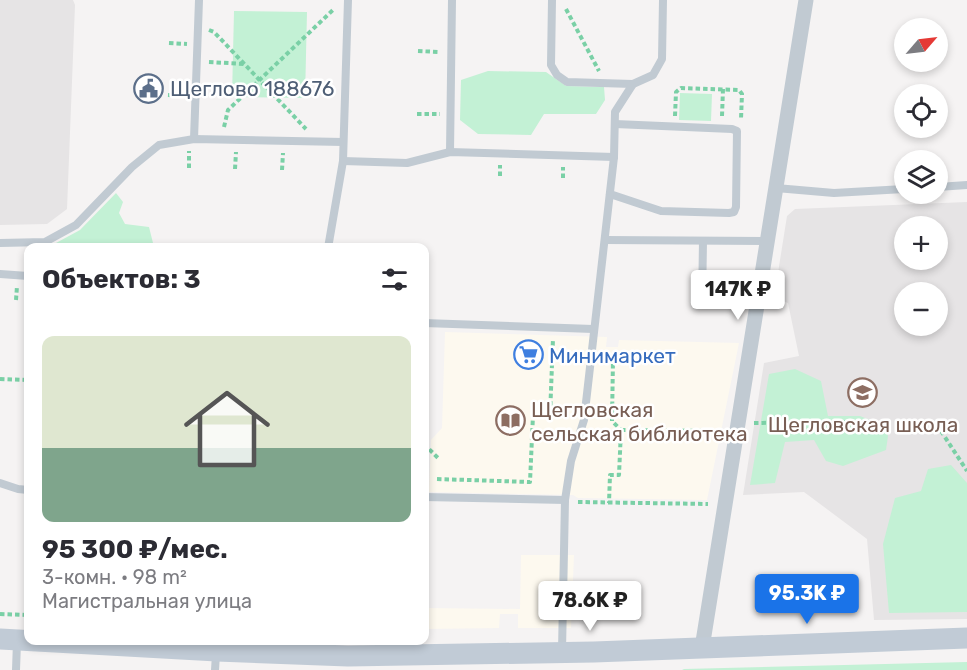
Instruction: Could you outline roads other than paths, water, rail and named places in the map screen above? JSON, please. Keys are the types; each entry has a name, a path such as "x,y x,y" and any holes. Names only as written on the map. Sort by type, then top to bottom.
{"street":[{"path":"702,648 806,0"},
{"path":"142,645 216,661 302,651 532,661 562,652 967,638"},
{"path":"9,640 24,640"}],"lane":[{"path":"194,139 198,0"},
{"path":"329,243 344,161 348,0"},
{"path":"450,152 452,0"},
{"path":"552,0 551,65 557,75 567,82 633,84 653,75 662,59 663,0"},
{"path":"562,652 565,500 571,461 585,420 593,329 614,157 615,112 633,84"},
{"path":"610,194 661,211 734,212 737,131 722,128 615,124"},
{"path":"0,243 45,242 76,225 132,166 159,146 194,139 343,141"},
{"path":"344,161 407,162 450,152 614,157"},
{"path":"948,187 967,185"},
{"path":"776,188 834,193 894,190"},
{"path":"605,240 767,241"},
{"path":"702,304 703,241"},
{"path":"0,274 24,276"},
{"path":"429,322 593,329"},
{"path":"0,483 24,490"},
{"path":"429,497 565,500"},
{"path":"9,640 16,670"}],"place":[{"name":"Щеглово 188676","path":"149,88"},
{"name":"Минимаркет","path":"528,355"},
{"name":"Щегловская школа","path":"863,393"},
{"name":"Щегловская сельская библиотека","path":"510,421"}]}
